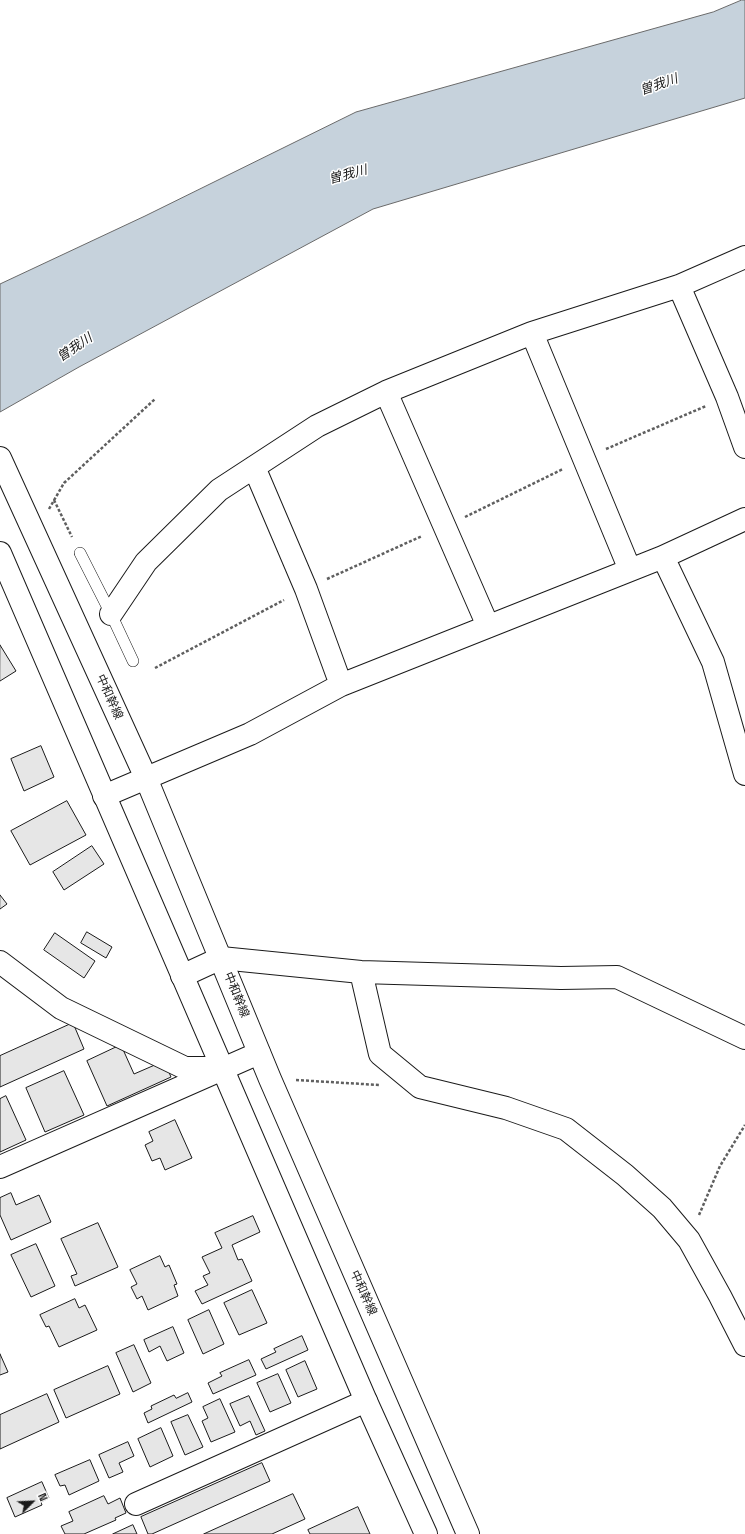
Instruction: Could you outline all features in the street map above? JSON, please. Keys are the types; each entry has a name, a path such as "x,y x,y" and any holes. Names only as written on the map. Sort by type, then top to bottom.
{"street":[{"path":"111,614 146,562 219,490 317,426 386,392 532,333 679,286 745,257"},
{"path":"679,286 727,397 745,447"},
{"path":"532,333 630,570"},
{"path":"386,392 488,626"},
{"name":"中和幹線","path":"0,458 146,778 259,1053 468,1534"},
{"path":"254,467 306,589 341,685"},
{"path":"104,796 250,734 341,685 663,557 745,519"},
{"path":"0,553 366,1401 426,1534"},
{"path":"663,557 713,662 745,774"},
{"path":"182,976 221,958 361,972 561,978 618,977 745,1038"},
{"path":"0,962 61,1008 185,1068 222,1068"},
{"path":"361,972 380,1054 420,1087 506,1108 566,1129 625,1175 662,1208 689,1240 745,1345"},
{"path":"0,1167 259,1053"},
{"path":"136,1504 366,1401"}],"lane":[{"path":"80,553 111,614 132,661"}],"path":[{"path":"35,532 64,483 155,399"},
{"path":"54,499 80,553"},
{"path":"270,1078 380,1085"},
{"path":"689,1240 720,1166 745,1125"}],"water":[{"name":"曽我川","path":"745,0 745,98 373,209 79,367 0,412 0,284 145,216 356,112 713,12"}],"building":[{"path":"0,645 16,671 0,681"},
{"path":"41,746 54,777 24,791 11,759"},
{"path":"67,801 86,835 30,865 11,831"},
{"path":"92,846 104,864 64,890 53,872"},
{"path":"0,895 7,904 0,909"},
{"path":"87,932 112,947 106,958 81,943"},
{"path":"55,933 95,961 84,978 44,950"},
{"path":"73,1023 84,1049 0,1087 0,1056"},
{"path":"121,1045 134,1074 164,1061 171,1077 107,1106 87,1061"},
{"path":"64,1071 84,1115 45,1132 26,1088"},
{"path":"6,1096 26,1140 0,1152 0,1099"},
{"path":"175,1120 192,1158 165,1170 160,1158 152,1161 145,1145 153,1141 149,1132"},
{"path":"11,1193 16,1205 39,1195 51,1222 11,1240 0,1215 0,1198"},
{"path":"253,1216 260,1232 232,1245 238,1260 242,1259 252,1281 202,1304 195,1291 208,1285 203,1276 210,1273 202,1257 222,1248 215,1233"},
{"path":"98,1223 118,1267 75,1286 71,1276 77,1274 61,1239"},
{"path":"36,1244 55,1286 31,1297 11,1255"},
{"path":"160,1256 165,1267 169,1265 177,1284 174,1285 178,1296 148,1310 142,1296 137,1299 131,1287 137,1284 130,1270"},
{"path":"252,1290 267,1323 239,1335 224,1303"},
{"path":"75,1299 79,1308 85,1305 97,1330 59,1347 49,1326 46,1327 40,1315"},
{"path":"209,1310 224,1344 203,1354 188,1320"},
{"path":"173,1327 184,1353 167,1361 160,1346 149,1352 144,1340"},
{"path":"302,1336 308,1350 266,1369 261,1359 276,1352 274,1349"},
{"path":"134,1345 151,1383 133,1392 116,1353"},
{"path":"0,1354 8,1372 0,1375"},
{"path":"249,1360 256,1375 213,1394 208,1383 222,1376 220,1373"},
{"path":"305,1361 317,1389 298,1397 286,1370"},
{"path":"108,1366 120,1394 66,1418 54,1390"},
{"path":"278,1374 291,1403 270,1412 257,1383"},
{"path":"188,1393 192,1402 148,1423 144,1413 152,1409 151,1406 174,1395 176,1398"},
{"path":"47,1394 59,1422 0,1449 0,1415"},
{"path":"249,1396 265,1431 256,1435 250,1421 240,1426 230,1404"},
{"path":"220,1399 235,1432 211,1442 202,1421 208,1418 203,1407"},
{"path":"188,1415 203,1447 185,1455 171,1422"},
{"path":"161,1428 173,1456 150,1467 138,1439"},
{"path":"128,1442 134,1456 119,1463 123,1472 109,1478 99,1455"},
{"path":"90,1460 99,1481 69,1495 65,1485 60,1486 55,1475"},
{"path":"262,1463 270,1481 152,1534 148,1534 141,1517"},
{"path":"42,1482 49,1498 41,1502 42,1505 15,1517 7,1498"},
{"path":"293,1494 305,1519 272,1534 204,1534"},
{"path":"104,1496 108,1504 120,1498 126,1513 115,1518 116,1520 84,1534 65,1534 61,1526 73,1521 69,1512"},
{"path":"358,1507 370,1534 310,1534 308,1530"},
{"path":"133,1525 137,1534 113,1534"}]}
